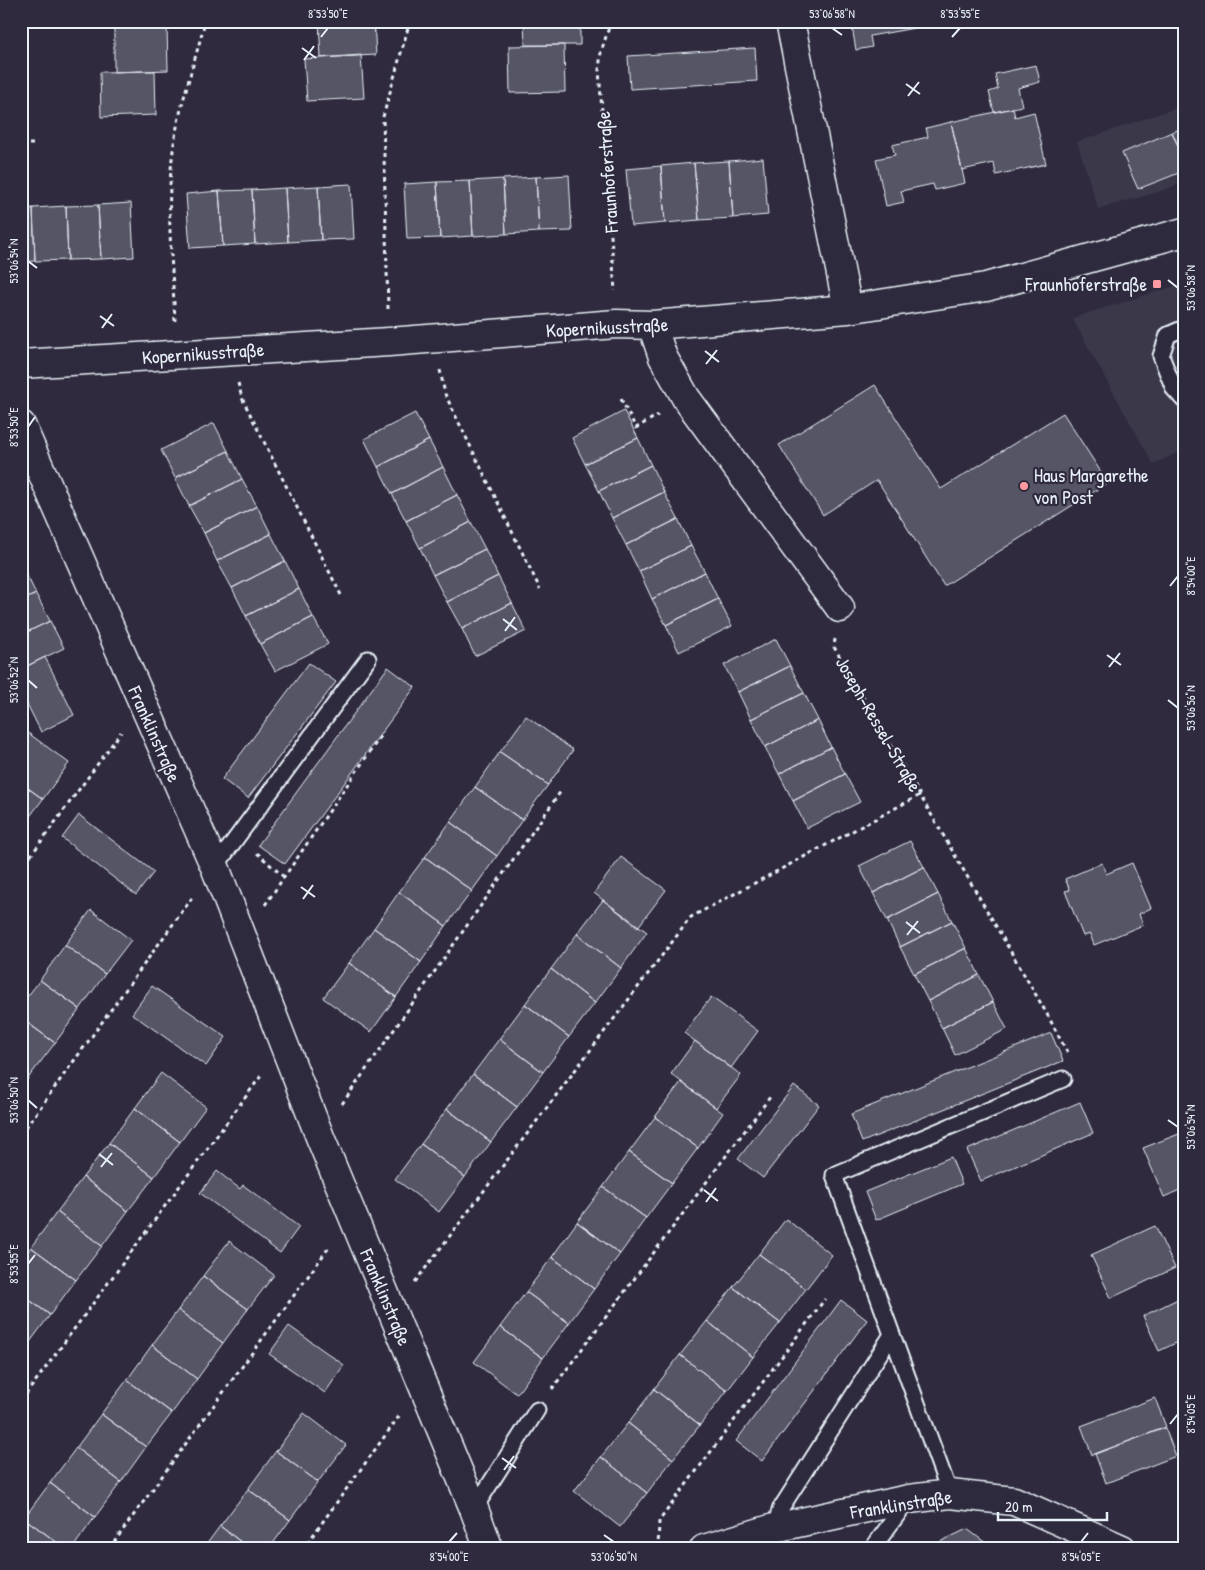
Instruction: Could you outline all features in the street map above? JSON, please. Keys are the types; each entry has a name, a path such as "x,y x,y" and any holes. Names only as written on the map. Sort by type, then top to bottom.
{"street":[{"path":"790,21 848,309"},
{"name":"Kopernikusstraße","path":"21,364 389,342 616,324 652,325 848,309 986,287 1184,232"},
{"path":"652,325 663,357 686,398 840,608"},
{"name":"Franklinstraße","path":"21,426 215,867 320,1137 423,1384 489,1549"},
{"name":"Franklinstraße","path":"704,1549 774,1528 909,1499 950,1494 1014,1501 1122,1549"}],"lane":[{"path":"1184,328 1168,336 1161,356 1174,389 1184,400"},
{"path":"215,867 368,659"},
{"path":"950,1494 834,1175 1063,1079"},
{"path":"774,1528 781,1508 891,1336"},
{"path":"474,1509 537,1410"},
{"path":"872,1549 909,1499"}],"path":[{"path":"177,355 170,217 172,161 176,131 205,21"},
{"path":"389,342 383,117 410,21"},
{"name":"Fraunhoferstraße","path":"611,21 601,52 599,70 616,324"},
{"path":"21,144 37,144"},
{"path":"432,338 445,394 540,589"},
{"path":"230,351 242,398 342,597"},
{"path":"621,400 636,428"},
{"name":"Joseph-Ressel-Straße","path":"840,608 834,647 1047,1014 1074,1066 1063,1079"},
{"path":"21,869 142,704"},
{"path":"241,937 382,734"},
{"path":"320,1137 561,791"},
{"path":"392,1312 691,917 920,795"},
{"path":"238,836 284,877"},
{"path":"21,1134 215,867"},
{"path":"21,1401 285,1044"},
{"path":"537,1410 770,1097"},
{"path":"109,1549 352,1215"},
{"path":"658,1549 660,1521 825,1299"},
{"path":"303,1549 423,1384"}],"shaded area":[{"path":"1184,105 1184,182 1159,192 1098,209 1077,142"},
{"path":"1184,283 1184,450 1153,464 1072,318"}],"building":[{"path":"128,21 182,21 182,26 128,27"},
{"path":"319,21 374,21 376,55 321,58"},
{"path":"524,21 580,21 580,45 525,45"},
{"path":"851,21 936,21 937,24 870,36 872,47 856,50"},
{"path":"167,26 168,70 114,72 114,27"},
{"path":"564,45 565,92 510,93 509,46"},
{"path":"755,48 757,81 630,89 628,56"},
{"path":"361,55 364,98 307,101 304,59"},
{"path":"1036,65 1040,82 1018,88 1022,106 994,112 989,92 998,89 995,74"},
{"path":"155,71 156,115 101,117 100,72"},
{"path":"1013,108 1015,117 1034,112 1046,164 996,175 994,163 962,170 951,122"},
{"path":"951,122 965,183 935,190 933,184 901,191 904,202 886,206 876,159 895,155 892,145 928,137 926,128"},
{"path":"1184,128 1184,160 1172,132"},
{"path":"1172,132 1184,160 1184,171 1138,189 1122,153"},
{"path":"763,158 768,215 733,218 729,161"},
{"path":"729,161 733,218 699,220 694,163"},
{"path":"694,163 699,220 665,223 661,166"},
{"path":"661,166 665,223 631,226 626,169"},
{"path":"569,175 572,231 539,232 536,177"},
{"path":"536,177 539,232 506,234 503,179"},
{"path":"503,179 506,234 473,236 470,181"},
{"path":"470,181 473,236 440,238 437,182"},
{"path":"437,182 440,238 407,239 404,184"},
{"path":"351,184 354,239 321,240 318,186"},
{"path":"318,186 321,240 288,242 285,188"},
{"path":"285,188 288,242 255,244 252,190"},
{"path":"252,190 255,244 223,246 219,191"},
{"path":"219,191 223,246 190,248 186,194"},
{"path":"131,203 134,257 101,259 98,205"},
{"path":"98,205 101,259 68,260 66,206"},
{"path":"66,206 68,260 35,261 33,208"},
{"path":"33,208 35,261 21,262 21,209"},
{"name":"Haus Margarethe von Post","path":"875,385 941,489 1063,413 1108,483 944,586 877,480 823,515 779,445"},
{"path":"624,411 638,438 585,464 572,438"},
{"path":"415,413 429,440 378,467 364,439"},
{"path":"214,423 228,451 175,478 161,450"},
{"path":"638,438 651,465 599,491 585,464"},
{"path":"429,440 443,467 392,494 378,467"},
{"path":"228,451 242,479 189,506 175,478"},
{"path":"651,465 664,492 612,518 599,491"},
{"path":"443,467 457,495 406,521 392,494"},
{"path":"242,479 257,506 204,533 189,506"},
{"path":"664,492 678,519 626,545 612,518"},
{"path":"457,495 471,522 420,548 406,521"},
{"path":"257,506 271,534 217,561 204,533"},
{"path":"678,519 691,546 639,571 626,545"},
{"path":"471,522 485,549 433,575 420,548"},
{"path":"271,534 285,561 232,588 217,561"},
{"path":"691,546 705,572 652,599 639,571"},
{"path":"485,549 498,576 447,602 433,575"},
{"path":"285,561 299,589 246,616 232,588"},
{"path":"23,567 36,594 21,601 21,568"},
{"path":"705,572 718,599 666,625 652,599"},
{"path":"498,576 512,603 462,629 447,602"},
{"path":"299,589 313,617 260,644 246,616"},
{"path":"36,594 50,621 21,635 21,601"},
{"path":"718,599 732,626 679,652 666,625"},
{"path":"512,603 526,631 475,656 462,629"},
{"path":"313,617 328,644 275,671 260,644"},
{"path":"50,621 64,648 21,669 21,635"},
{"path":"776,639 790,666 738,692 724,665"},
{"path":"45,657 74,715 41,732 21,692 21,669"},
{"path":"309,663 336,682 248,798 222,779"},
{"path":"790,666 804,693 751,719 738,692"},
{"path":"388,667 415,687 285,864 258,845"},
{"path":"804,693 818,720 765,747 751,719"},
{"path":"526,716 573,750 548,785 500,752"},
{"path":"818,720 831,747 779,774 765,747"},
{"path":"24,730 69,763 43,799 21,783 21,733"},
{"path":"831,747 845,774 793,801 779,774"},
{"path":"500,752 548,785 522,820 475,787"},
{"path":"845,774 860,802 807,828 793,801"},
{"path":"21,783 43,799 21,828"},
{"path":"475,787 522,820 497,856 450,822"},
{"path":"79,815 154,872 136,895 62,838"},
{"path":"450,822 497,856 472,891 425,857"},
{"path":"910,841 924,867 873,893 859,866"},
{"path":"425,857 472,891 446,926 399,892"},
{"path":"621,857 666,890 638,927 594,893"},
{"path":"1102,863 1106,874 1132,863 1151,908 1139,914 1143,925 1094,945 1090,934 1083,936 1065,891 1070,890 1065,879"},
{"path":"924,867 938,894 887,920 873,893"},
{"path":"399,892 446,926 421,962 374,928"},
{"path":"938,894 952,921 900,947 887,920"},
{"path":"603,900 647,932 621,968 577,934"},
{"path":"91,910 131,940 105,974 65,945"},
{"path":"952,921 966,948 914,974 900,947"},
{"path":"374,928 421,962 396,997 349,963"},
{"path":"577,934 621,968 595,1003 551,969"},
{"path":"65,945 105,974 80,1009 40,980"},
{"path":"966,948 979,975 928,1001 914,974"},
{"path":"349,963 396,997 371,1032 323,998"},
{"path":"551,969 595,1003 569,1037 525,1004"},
{"path":"979,975 993,1002 942,1028 928,1001"},
{"path":"40,980 80,1009 55,1043 21,1018 21,1005"},
{"path":"152,986 226,1037 206,1066 132,1014"},
{"path":"711,997 758,1031 731,1068 684,1033"},
{"path":"993,1002 1007,1029 955,1055 942,1028"},
{"path":"525,1004 569,1037 543,1072 499,1039"},
{"path":"21,1018 55,1043 29,1077 21,1071"},
{"path":"1051,1033 1063,1061 862,1142 851,1114"},
{"path":"499,1039 543,1072 517,1107 473,1074"},
{"path":"695,1041 741,1075 716,1108 671,1074"},
{"path":"21,1071 29,1077 21,1088"},
{"path":"161,1073 206,1107 180,1142 135,1108"},
{"path":"473,1074 517,1107 491,1142 447,1109"},
{"path":"681,1082 723,1113 698,1148 655,1117"},
{"path":"794,1086 819,1105 763,1178 738,1159"},
{"path":"1080,1102 1093,1133 981,1181 967,1150"},
{"path":"135,1108 180,1142 154,1177 109,1143"},
{"path":"447,1109 491,1142 465,1177 421,1144"},
{"path":"655,1117 698,1148 672,1183 629,1152"},
{"path":"1184,1132 1184,1188 1164,1197 1143,1148"},
{"path":"109,1143 154,1177 128,1211 83,1177"},
{"path":"421,1144 465,1177 439,1212 395,1179"},
{"path":"629,1152 672,1183 646,1218 603,1187"},
{"path":"951,1157 962,1184 876,1220 865,1192"},
{"path":"217,1171 240,1189 243,1185 299,1227 280,1253 200,1193"},
{"path":"83,1177 128,1211 102,1246 57,1212"},
{"path":"603,1187 646,1218 620,1254 577,1222"},
{"path":"57,1212 102,1246 76,1280 31,1247"},
{"path":"786,1219 832,1255 806,1289 759,1254"},
{"path":"577,1222 620,1254 594,1289 552,1257"},
{"path":"1155,1226 1175,1268 1111,1298 1091,1255"},
{"path":"229,1241 274,1275 248,1309 203,1276"},
{"path":"31,1247 76,1280 50,1315 21,1294 21,1260"},
{"path":"759,1254 806,1289 780,1323 733,1287"},
{"path":"552,1257 594,1289 569,1323 526,1292"},
{"path":"203,1276 248,1309 223,1343 178,1310"},
{"path":"733,1287 780,1323 753,1357 707,1321"},
{"path":"526,1292 569,1323 543,1358 500,1327"},
{"path":"21,1294 50,1315 24,1350 21,1348"},
{"path":"1184,1296 1184,1339 1159,1351 1143,1316"},
{"path":"841,1300 867,1320 762,1461 736,1441"},
{"path":"178,1310 223,1343 197,1379 152,1345"},
{"path":"707,1321 753,1357 727,1391 680,1355"},
{"path":"289,1326 344,1365 325,1393 269,1354"},
{"path":"500,1327 543,1358 517,1394 474,1362"},
{"path":"152,1345 197,1379 172,1413 127,1380"},
{"path":"680,1355 727,1391 700,1425 654,1389"},
{"path":"127,1380 172,1413 146,1447 101,1414"},
{"path":"654,1389 700,1425 673,1459 628,1423"},
{"path":"1155,1398 1166,1427 1092,1455 1081,1426"},
{"path":"304,1413 346,1445 318,1482 276,1451"},
{"path":"101,1414 146,1447 121,1482 76,1448"},
{"path":"628,1423 673,1459 647,1493 601,1457"},
{"path":"1165,1428 1176,1456 1106,1483 1095,1454"},
{"path":"76,1448 121,1482 95,1517 50,1483"},
{"path":"276,1451 318,1482 290,1520 248,1489"},
{"path":"601,1457 647,1493 620,1527 574,1491"},
{"path":"50,1483 95,1517 72,1549 66,1549 24,1518"},
{"path":"248,1489 290,1520 269,1549 250,1549 220,1526"},
{"path":"24,1518 66,1549 21,1549 21,1522"},
{"path":"220,1526 250,1549 203,1549"},
{"path":"967,1529 994,1549 925,1549"}],"place":[{"name":"Fraunhoferstraße","path":"1157,284"},
{"name":"Haus Margarethe von Post","path":"1024,486"}]}
